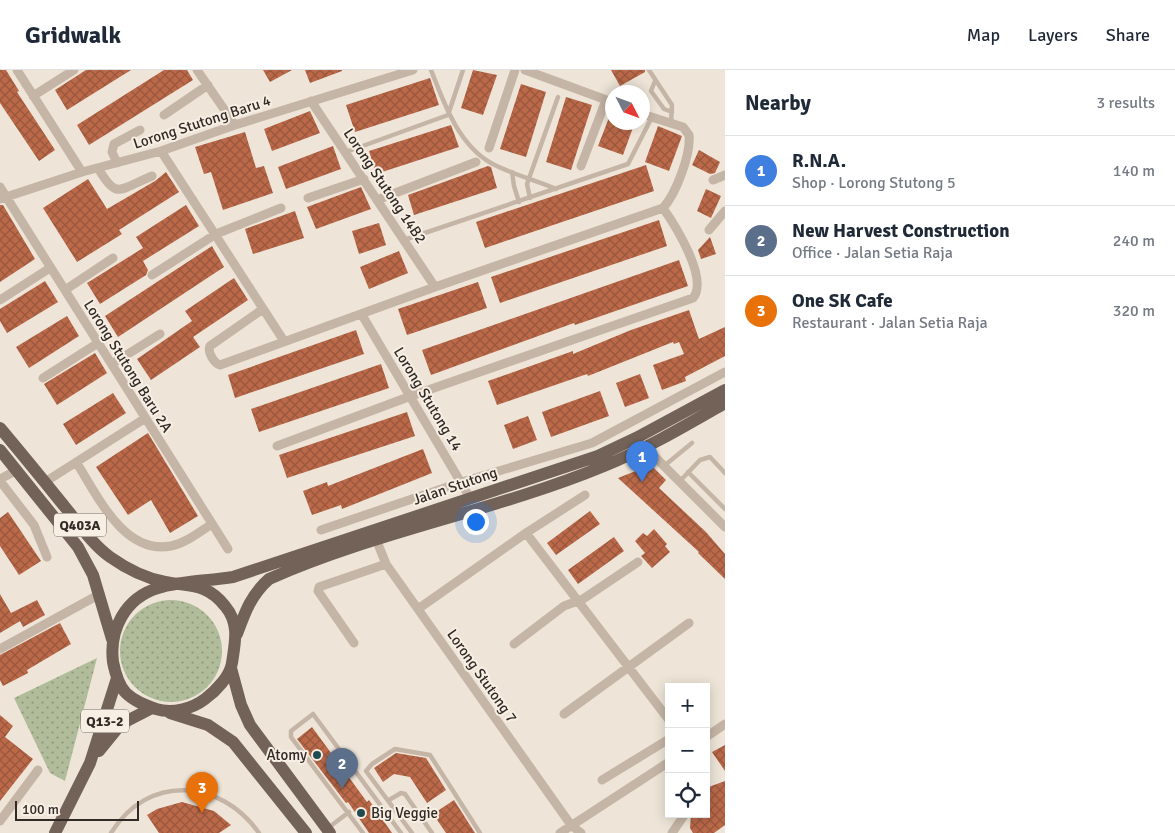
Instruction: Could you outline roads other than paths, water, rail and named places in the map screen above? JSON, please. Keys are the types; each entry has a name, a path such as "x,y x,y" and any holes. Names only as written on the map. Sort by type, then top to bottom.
{"main road":[{"name":"Jalan Stutong","path":"185,584 232,577 598,456 636,438 725,390"},
{"name":"Jalan Stutong","path":"236,637 250,600 257,590 270,579 376,539 557,483 646,448 725,403"},
{"name":"Q403A","path":"0,428 84,530 109,556 132,572 164,582 185,584"},
{"path":"0,450 78,547 93,575 100,594 112,642 117,678 124,691 134,699 157,709 208,725 233,742 306,833"},
{"path":"112,642 114,630 134,602 158,588 185,584 204,588 215,595 229,610 234,621 236,637 231,668 241,704 250,725 328,831"},
{"path":"157,709 180,710 201,703 216,689 231,668"},
{"name":"Q13-2","path":"55,833 90,762 117,678"},
{"name":"Q13-2","path":"90,762 114,730 126,720 157,709"}],"street":[{"path":"17,70 82,172"},
{"path":"33,96 74,70"},
{"path":"197,70 235,125"},
{"name":"Lorong Stutong Baru 4","path":"3,198 82,172 161,151 235,125 413,70"},
{"path":"489,148 515,70"},
{"path":"525,70 605,100"},
{"path":"164,115 208,85"},
{"name":"Lorong Stutong 14B2","path":"311,101 435,287"},
{"path":"581,166 605,110"},
{"path":"264,309 210,346 209,352 216,363 220,365 435,287 663,208 675,192 690,141 687,130 652,117"},
{"path":"117,163 112,152 114,144 140,130"},
{"path":"161,151 284,341"},
{"path":"377,200 476,162"},
{"path":"98,168 109,186 114,190 152,176"},
{"path":"713,180 725,175"},
{"path":"308,198 364,179"},
{"name":"Lorong Stutong Baru 2A","path":"0,188 3,198 65,290 112,364 144,420 228,550"},
{"path":"152,275 216,234 281,208"},
{"path":"277,446 410,396 693,298 698,293 698,287 692,264 678,229 663,208"},
{"path":"710,230 725,211"},
{"path":"65,290 113,258"},
{"path":"0,300 50,268"},
{"name":"Lorong Stutong 14","path":"362,315 470,498"},
{"path":"112,364 160,334"},
{"path":"43,378 98,343"},
{"path":"321,530 462,482 592,443 725,372"},
{"path":"45,482 144,420"},
{"path":"646,448 725,527"},
{"path":"76,462 119,528 147,544 170,546 184,542 212,524"},
{"path":"17,470 0,480 34,525 47,557"},
{"path":"418,609 526,533 585,495"},
{"path":"526,533 665,715"},
{"name":"Lorong Stutong 7","path":"376,539 386,564 572,825 581,833"},
{"path":"514,644 564,606 578,601 638,562"},
{"path":"354,644 329,609 318,591 319,587 386,564"},
{"path":"0,649 100,594"},
{"path":"564,714 689,623"},
{"path":"710,734 725,724"},
{"path":"602,780 665,741"},
{"path":"560,833 665,765"},
{"path":"0,821 38,770"},
{"path":"677,831 683,818"}],"lane":[{"path":"431,70 448,115 478,153 491,163 556,189"},
{"path":"448,115 463,70"},
{"path":"649,70 672,105 671,123"},
{"path":"655,81 651,91 664,110 672,112"},
{"path":"530,198 526,190 558,97"},
{"path":"346,152 448,115"},
{"path":"404,240 628,164 652,117"},
{"path":"512,172 519,202"},
{"path":"664,466 692,443"},
{"path":"679,482 700,460 710,457 725,473"},
{"path":"688,472 725,510"},
{"path":"363,833 291,737 291,731 313,714 400,833"},
{"path":"412,833 366,771 372,764 395,749 426,753 433,758 480,833"},
{"path":"111,833 144,800 164,791 182,790 199,792 218,798 248,817 259,833"},
{"path":"389,800 401,793 405,794 432,833"},
{"path":"328,831 349,812"}],"place":[{"name":"R.N.A.","path":"642,482"},
{"name":"Atomy","path":"317,755"},
{"name":"New Harvest Construction","path":"342,789"},
{"name":"One SK Cafe","path":"202,813"},
{"name":"Big Veggie","path":"361,813"}]}
